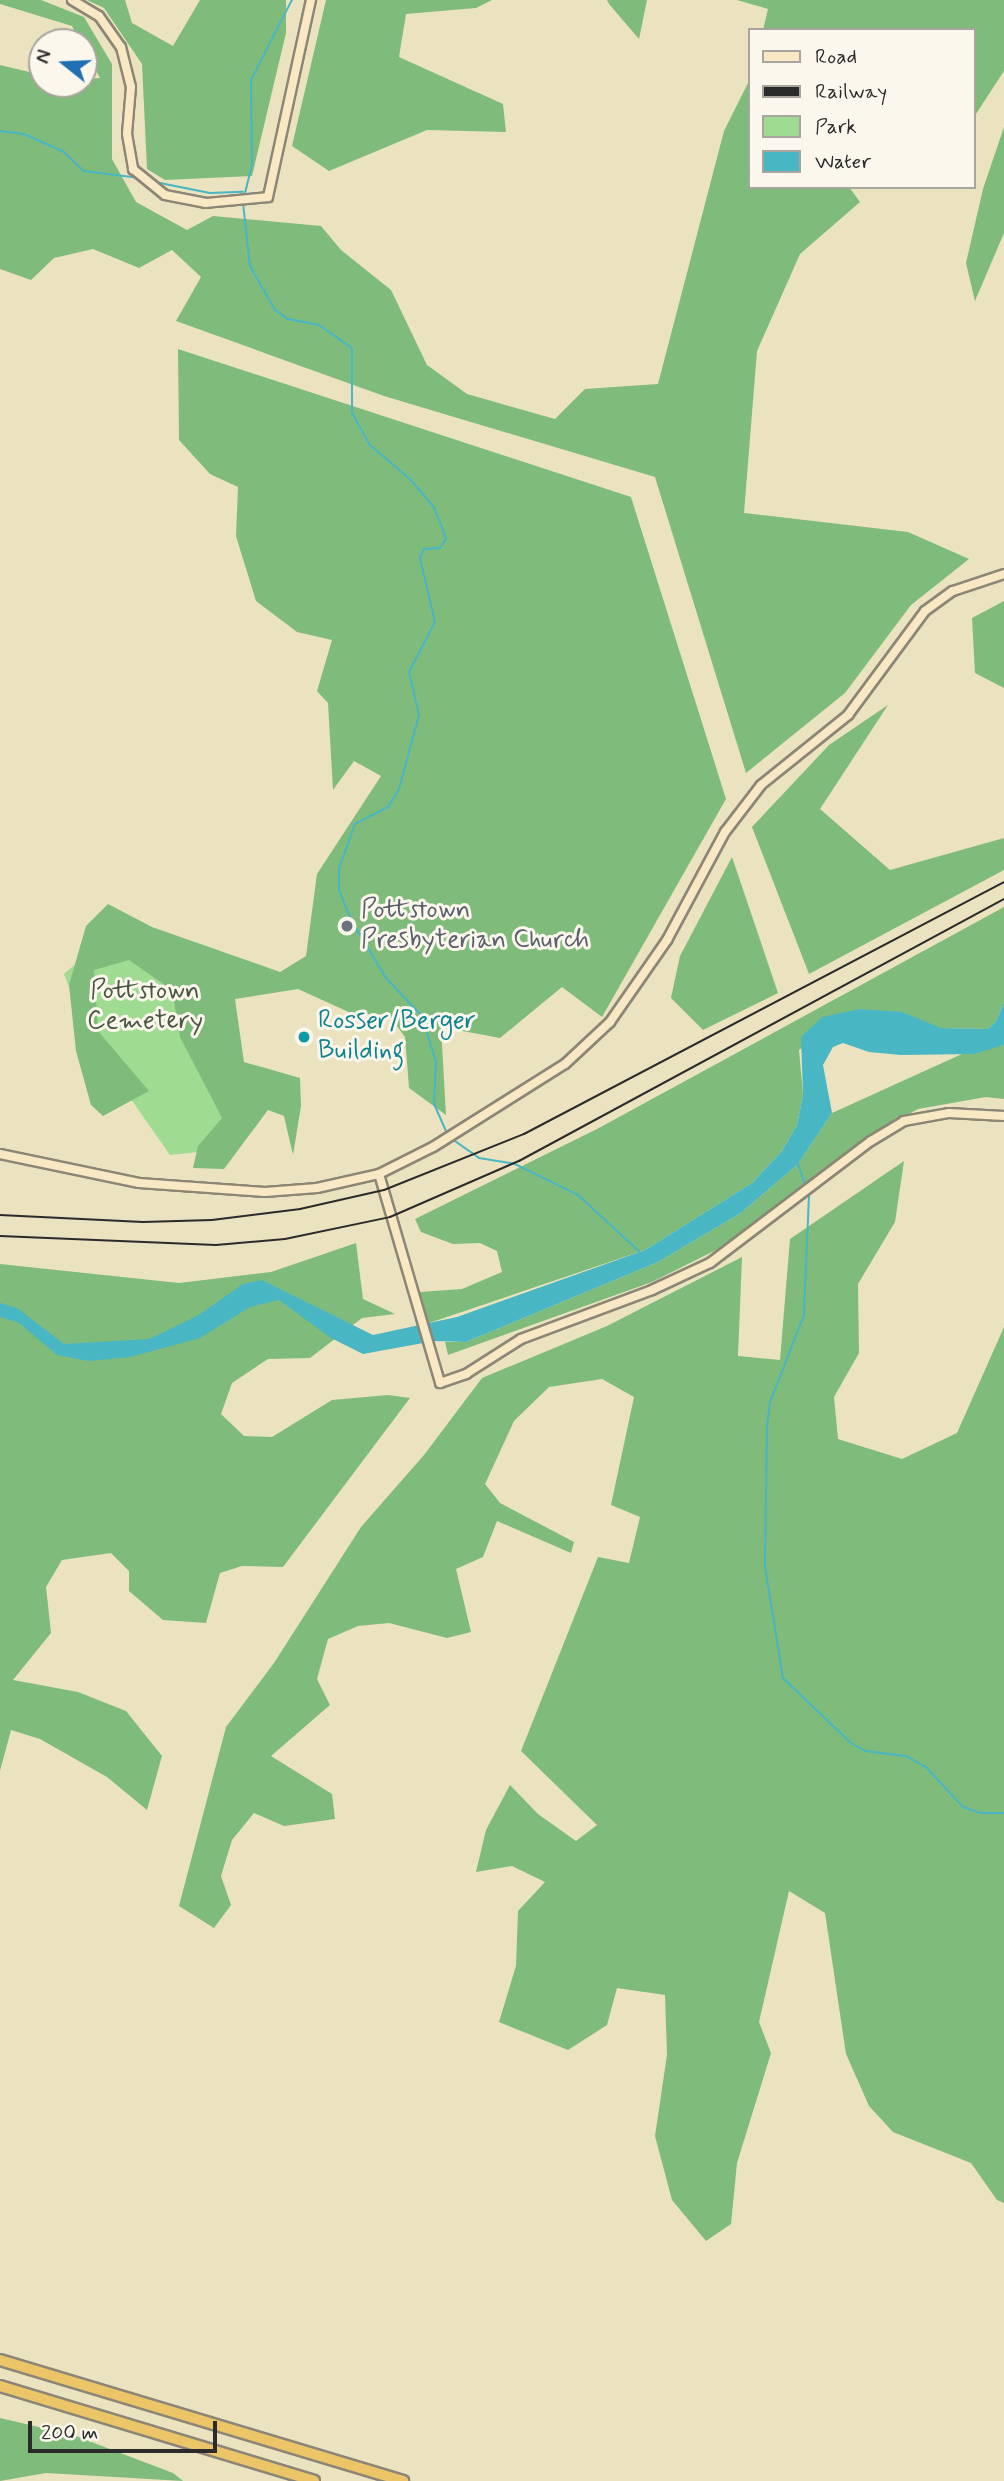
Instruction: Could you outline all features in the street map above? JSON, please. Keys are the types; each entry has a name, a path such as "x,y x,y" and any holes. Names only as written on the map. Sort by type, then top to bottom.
{"highway":[{"path":"3,2361 403,2481"},
{"path":"0,2387 314,2481"}],"main road":[{"path":"72,0 99,16 121,47 131,87 127,134 133,169 165,195 206,203 268,197 311,0"},
{"path":"0,1154 139,1183 228,1192 292,1192 379,1174 433,1147 565,1064 610,1022 642,982 725,832 761,785 848,715 925,611 953,591 1004,574"},
{"path":"379,1174 440,1383 466,1374 521,1339 652,1290 710,1263 871,1141 904,1121 949,1113 1004,1116"}],"green space":[{"path":"0,0 41,0 84,17 91,28 72,26 0,4"},
{"path":"87,0 125,0 132,23 173,46 200,0 286,0 286,33 252,176 165,180 147,169 142,64 104,8"},
{"path":"326,0 492,0 476,8 406,14 399,57 503,104 506,132 427,130 329,171 292,146"},
{"path":"607,0 647,0 639,39 609,4"},
{"path":"737,0 1004,0 1004,71 976,114 976,28 763,28 768,9"},
{"path":"98,40 112,64 112,159 136,202 187,230 213,216 321,226 341,250 391,290 427,365 467,394 555,419 585,389 658,384 724,131 748,83 748,189 850,189 860,202 800,254 757,351 744,513 908,532 969,559 911,605 845,693 746,773 655,477 384,396 176,321 201,277 172,250 139,268 93,249 54,258 31,280 0,269 0,65 28,72 28,98 98,98"},
{"path":"1004,127 1004,233 975,301 966,263 983,189"},
{"path":"178,349 631,497 726,799 602,1017 562,987 500,1038 441,1027 446,1115 409,1088 405,1037 389,1015 353,1014 298,989 235,999 244,1062 300,1078 301,1106 293,1155 284,1116 268,1110 224,1169 193,1168 198,1146 222,1118 180,1037 172,990 129,960 94,970 98,1031 149,1091 103,1116 91,1105 76,1051 69,985 86,926 108,904 152,927 280,972 306,956 317,874 381,776 354,761 333,790 328,703 317,691 332,640 297,632 256,601 236,536 238,487 210,474 179,440"},
{"path":"1004,601 1004,688 975,673 972,618"},
{"path":"888,705 820,809 890,870 1004,838 1004,870 809,974 752,827 829,745"},
{"path":"732,857 778,993 703,1030 671,998 680,956"},
{"path":"1004,907 1004,1002 996,1021 988,1029 941,1028 860,1009 799,1050 803,1095 797,1125 782,1151 752,1183 645,1250 429,1323 420,1292 462,1289 502,1272 497,1251 480,1243 453,1244 421,1232 415,1219 597,1129"},
{"name":"Pottstown Cemetery","path":"110,934 193,945 236,1148 170,1155 89,1039 64,974"},
{"path":"1004,1045 1004,1099 986,1097 918,1109 865,1138 726,1245 652,1282 448,1355 445,1342 466,1342 658,1262 741,1213 798,1164 832,1113 962,1054"},
{"path":"904,1161 895,1222 858,1284 859,1353 834,1397 838,1439 902,1459 957,1433 1004,1327 1004,2203 997,2200 971,2163 893,2132 869,2106 846,2054 825,1913 789,1891 759,2022 771,2053 737,2163 731,2224 706,2241 672,2200 655,2136 667,2055 665,1995 617,1988 607,2025 568,2050 499,2022 516,1966 518,1911 545,1882 512,1866 476,1872 486,1830 510,1785 538,1814 576,1841 597,1825 521,1751 598,1557 629,1563 640,1517 611,1505 634,1397 602,1379 549,1387 514,1421 485,1484 500,1503 574,1542 571,1553 497,1521 483,1557 456,1569 471,1632 447,1638 389,1623 358,1626 328,1639 317,1679 330,1705 271,1756 332,1794 335,1819 284,1826 254,1813 232,1840 221,1876 231,1905 214,1928 179,1906 226,1727 274,1663 361,1527 424,1455 482,1378 607,1326 742,1257 738,1356 780,1360 790,1239"},
{"path":"356,1243 363,1299 395,1314 362,1318 310,1358 268,1359 232,1383 221,1414 244,1436 272,1437 332,1400 388,1395 410,1398 283,1567 242,1566 220,1573 206,1623 163,1620 129,1591 129,1571 111,1553 62,1560 46,1587 51,1633 13,1680 78,1692 126,1711 162,1756 147,1810 107,1777 40,1739 11,1730 0,1771 0,1264 179,1283 271,1272"},
{"path":"0,2418 73,2435 173,2473 183,2481 46,2473 0,2481"}],"water":[{"path":"1004,1002 1004,1045 974,1054 901,1055 869,1052 843,1043 833,1047 823,1065 832,1113 798,1164 741,1213 658,1262 466,1342 434,1341 363,1354 331,1338 279,1300 250,1307 200,1338 130,1357 89,1361 57,1355 19,1323 0,1317 0,1303 17,1308 64,1344 149,1339 197,1316 243,1284 262,1280 373,1335 457,1317 645,1250 752,1183 782,1151 797,1125 803,1095 801,1037 822,1017 860,1009 902,1012 941,1028 988,1029 996,1021"}],"waterway":[{"path":"244,197 252,166 251,80 292,0"},
{"path":"0,131 24,134 64,152 84,171 140,178"},
{"path":"155,182 210,193 243,192"},
{"path":"243,203 250,266 275,310 288,319 319,325 352,348 352,413 370,445 411,480 434,507 446,539 440,548 424,549 420,558 435,622 409,672 419,715 399,789 388,807 355,824 339,868 339,890 351,920 386,978 422,1016 436,1062 434,1104 448,1135"},
{"path":"452,1139 479,1158 515,1164 578,1195 639,1251"},
{"path":"798,1164 805,1184"},
{"path":"809,1195 804,1315 770,1402 767,1425 765,1567 783,1678 851,1743 865,1751 906,1756 926,1767 963,1807 980,1813 1004,1813"}],"railway":[{"path":"0,1215 143,1222 212,1220 300,1209 384,1190 524,1134 1004,882"},
{"path":"0,1236 216,1245 285,1239 390,1217 519,1161 1004,899"}],"place":[{"name":"Pottstown Presbyterian Church","path":"347,926"},
{"name":"Rosser/Berger Building","path":"304,1037"}]}
